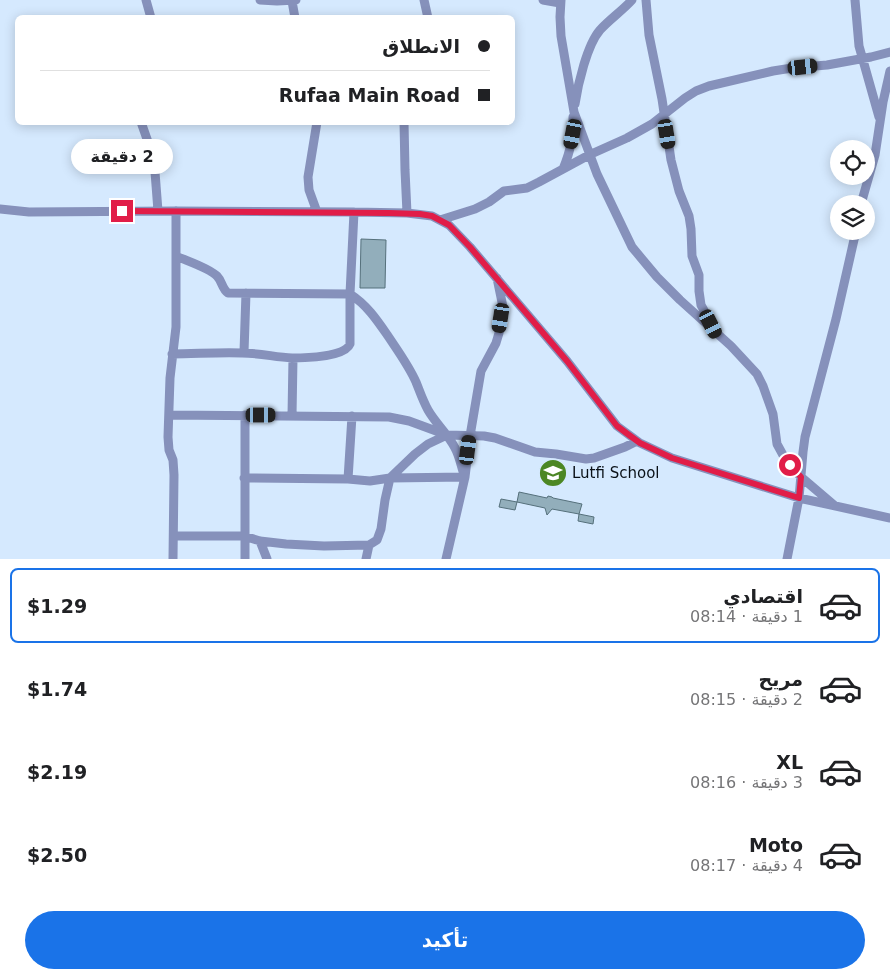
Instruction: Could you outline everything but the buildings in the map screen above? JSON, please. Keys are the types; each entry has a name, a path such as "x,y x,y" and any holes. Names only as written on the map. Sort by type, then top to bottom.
{"street":[{"path":"146,0 150,15"},
{"path":"260,0 296,0"},
{"path":"424,0 427,15"},
{"path":"544,0 560,1 561,36 574,112 589,155 632,247 657,277 745,360 757,374 773,414 777,444 783,455 801,477 836,507"},
{"path":"563,169 573,134 574,112 580,78 592,44 599,32 632,0"},
{"path":"646,0 649,35 665,114 671,160 679,190 689,216 692,256 699,275 701,305 716,333"},
{"path":"855,0 858,38 880,122"},
{"path":"292,1 294,15"},
{"path":"440,220 475,209 504,191 527,188 652,124 685,98 709,86 773,71 827,65 890,52"},
{"path":"864,195 875,155 890,71"},
{"path":"142,125 154,159 158,211"},
{"path":"317,125 308,177 309,190 317,212"},
{"path":"404,125 404,170 407,213"},
{"path":"0,210 29,212 354,212 407,213 432,216 449,225 457,233 567,361 617,426 637,441 672,458 799,498 888,519"},
{"path":"173,559 174,475 173,460 169,450 169,415 170,378 176,327 176,211"},
{"path":"172,354 244,352 293,358 332,354 349,348 354,212"},
{"path":"787,559 799,498 805,437 836,319 854,240"},
{"path":"176,256 214,274 225,291 234,293 350,294 360,300 371,311 401,354 427,409 447,435 459,456 465,477"},
{"path":"446,559 465,477 481,371 496,343 499,333 503,307 496,277"},
{"path":"244,352 246,293"},
{"path":"292,416 293,358"},
{"path":"169,415 389,417 409,421 447,435 484,436 535,452 586,459 594,458 637,441"},
{"path":"245,415 245,559"},
{"path":"348,479 352,416"},
{"path":"174,536 244,536 260,541 286,544 324,546 369,545 377,540 381,529 384,500 390,478 428,444 447,435"},
{"path":"244,478 377,480 390,478 465,477"},
{"path":"260,541 267,559"},
{"path":"366,559 369,545"}],"place":[{"name":"Lutfi School","path":"553,473"}],"route":[{"path":"122,211 407,213 432,216 449,225 470,247 567,361 617,426 640,443 672,458 799,498 801,477 790,465"}]}
